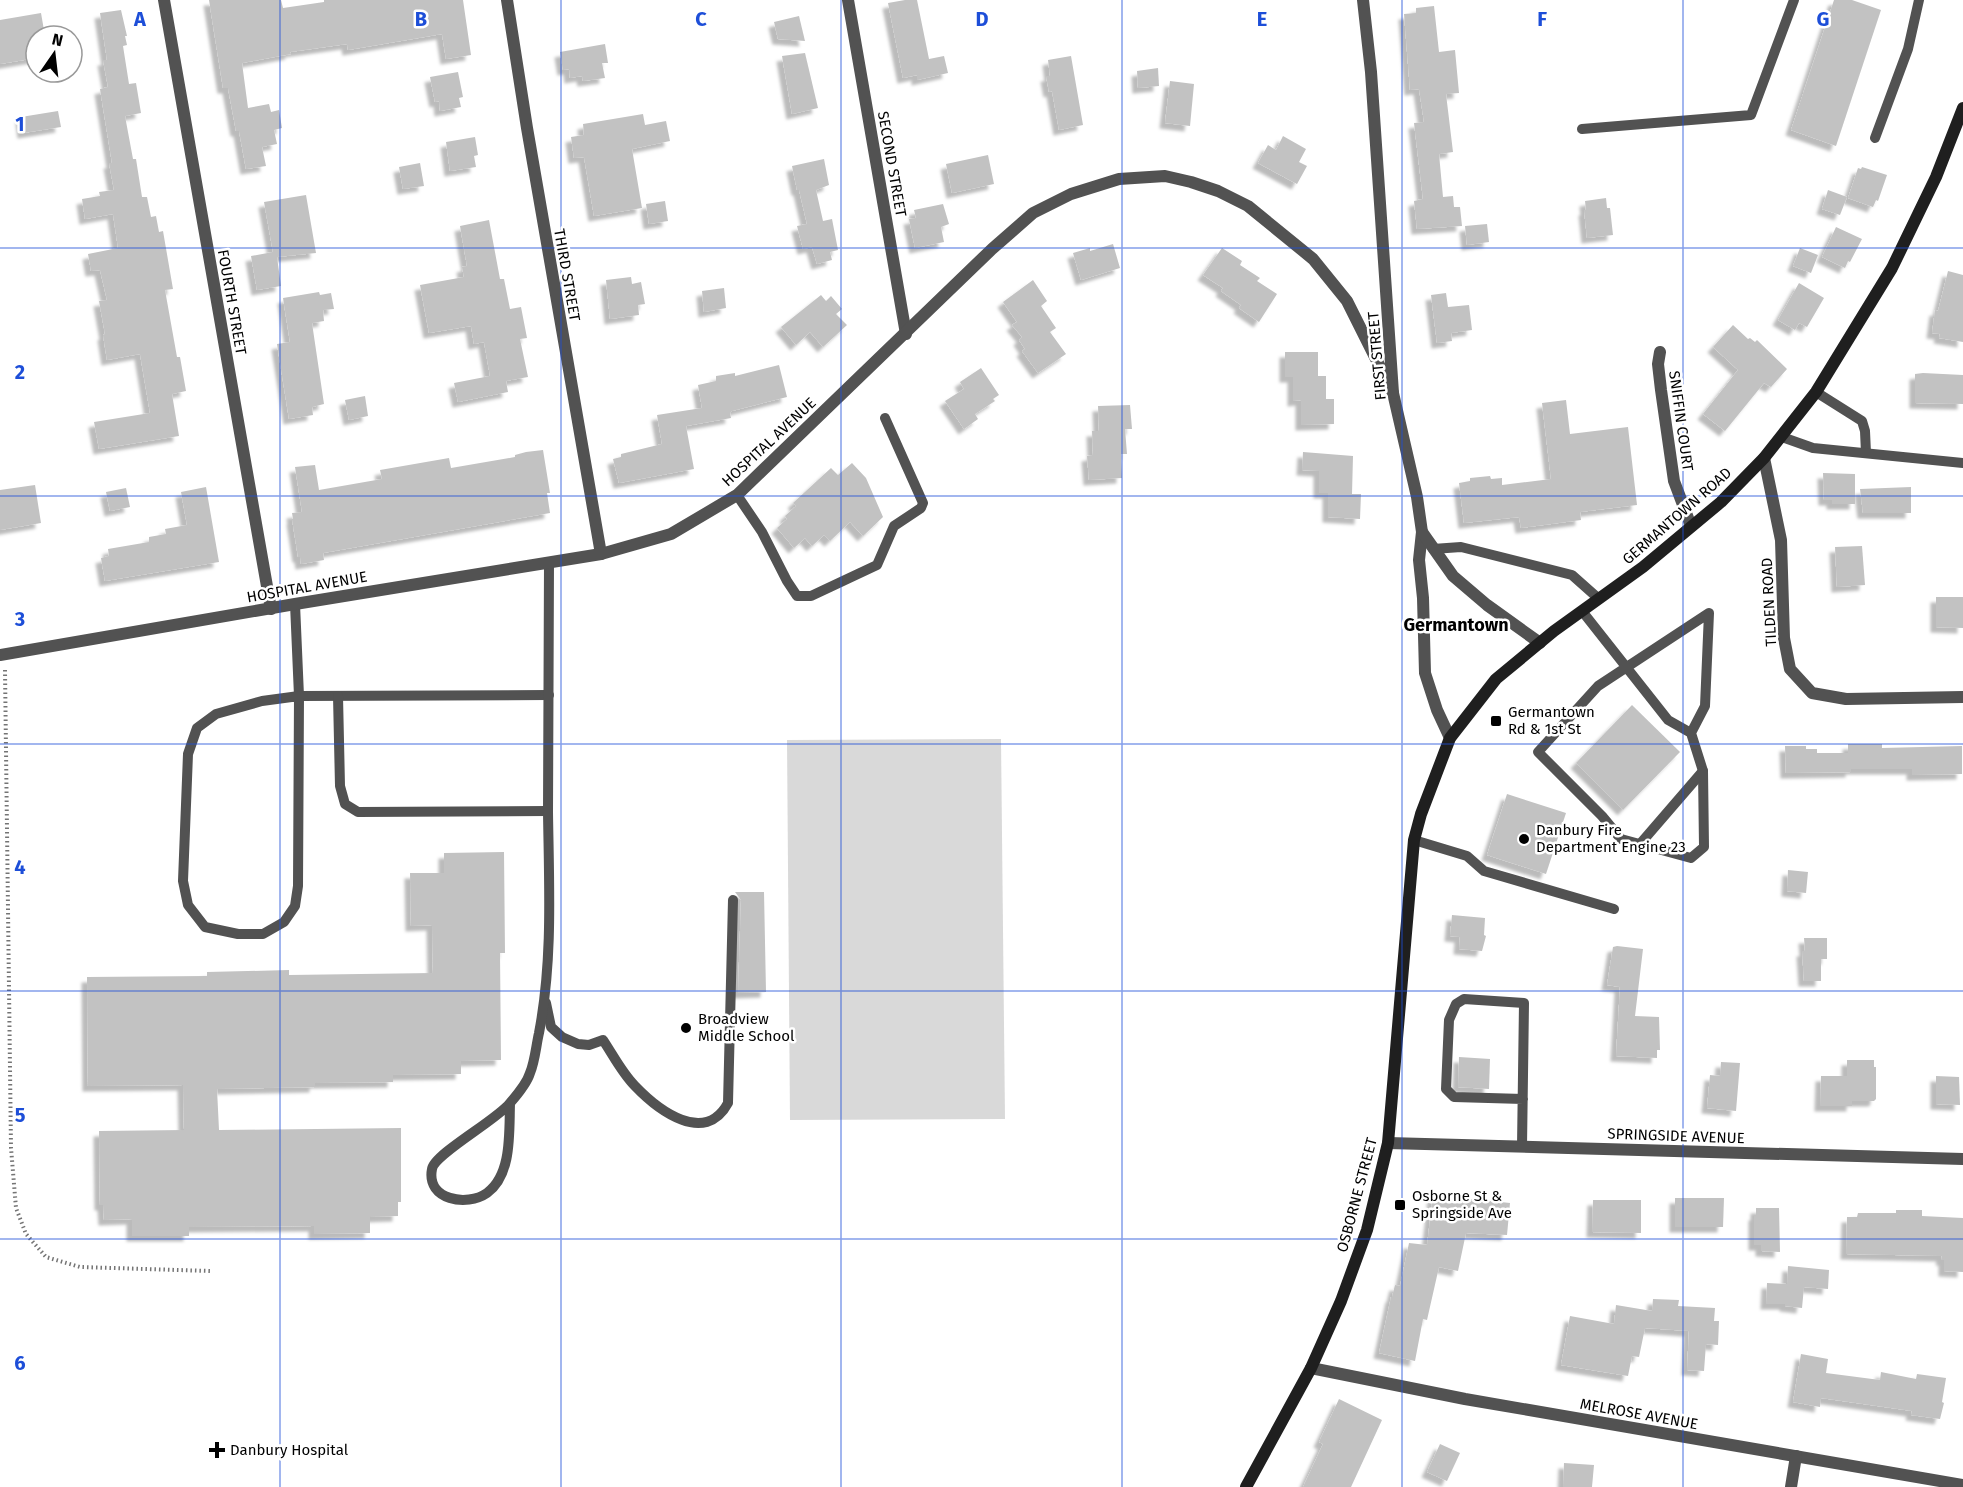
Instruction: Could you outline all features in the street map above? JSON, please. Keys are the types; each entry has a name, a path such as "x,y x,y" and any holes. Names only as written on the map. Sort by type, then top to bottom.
{"main road":[{"name":"GERMANTOWN ROAD","path":"1421,814 1450,738 1496,679 1582,611 1643,567 1721,502 1782,437 1816,392 1892,268 1936,177 1963,108"},
{"name":"OSBORNE STREET","path":"1246,1487 1311,1368 1341,1301 1366,1230 1388,1143 1414,840 1421,814"}],"street":[{"name":"FOURTH STREET","path":"164,0 271,609"},
{"name":"THIRD STREET","path":"507,0 601,554"},
{"name":"SECOND STREET","path":"848,0 906,334"},
{"name":"FIRST STREET","path":"1363,0 1371,72 1393,393 1418,497 1422,532 1419,560 1425,673 1437,710 1450,738"},
{"name":"HOSPITAL AVENUE","path":"2,654 601,554 671,534 737,495 992,249 1033,213 1071,194 1119,179 1165,176 1218,191 1248,206 1312,259 1347,301 1393,393"},
{"name":"SNIFFIN COURT","path":"1660,352 1658,364 1674,481 1691,526"},
{"name":"TILDEN ROAD","path":"1764,458 1781,540 1784,638 1790,669 1812,693 1846,699 1963,697"},
{"path":"1422,532 1454,576 1478,598 1540,643"},
{"name":"SPRINGSIDE AVENUE","path":"1388,1143 1963,1158"},
{"name":"MELROSE AVENUE","path":"1311,1368 1475,1401 1963,1485"},
{"path":"1791,1487 1796,1456"}],"lane":[{"path":"1582,129 1751,115 1794,0"},
{"path":"1875,138 1908,49 1919,0"},
{"path":"1816,392 1862,421 1865,430 1866,453"},
{"path":"737,495 762,532 797,596 811,596 877,566 894,526 921,508 924,503 885,418"},
{"path":"1782,437 1813,448 1963,463"},
{"path":"1433,549 1461,546 1572,575 1599,599"},
{"path":"510,1104 504,1171 495,1187 481,1197 460,1200 446,1198 435,1188 431,1179 432,1166 437,1159 510,1104 530,1074 545,1000 550,917 549,563"},
{"path":"295,604 299,696 298,886 295,906 284,922 263,934 238,934 205,927 188,905 183,881 188,754 197,728 216,714 262,701 299,696 549,695"},
{"path":"1582,611 1626,667 1668,720 1691,734 1703,771 1704,847 1691,858 1621,839 1602,816 1538,752 1598,686 1626,667 1709,613 1705,706 1691,734"},
{"path":"338,696 340,786 345,804 358,812 548,811"},
{"path":"1640,844 1703,771"},
{"path":"1414,840 1467,856 1484,871 1614,909"},
{"path":"545,1000 552,1027 562,1037 578,1044 589,1045 603,1040 634,1085 669,1116 691,1122 705,1123 714,1120 723,1112 728,1103 733,900"},
{"path":"1522,1099 1454,1097 1446,1089 1449,1020 1456,1004 1464,999 1524,1003 1522,1147"}],"path":[{"path":"2,654 11,1148 16,1208 26,1234 46,1257 80,1267 210,1271"}],"shaded area":[{"path":"1001,739 1005,1119 790,1120 787,740"}],"building":[{"path":"209,0 281,0 283,8 324,2 324,0 463,0 471,55 446,59 442,34 348,50 347,44 290,52 291,54 242,63 248,108 269,104 271,112 279,110 282,128 274,130 277,144 262,147 266,166 246,169 228,88 223,88"},
{"path":"917,0 929,59 944,56 948,73 917,80 917,75 903,78 888,3"},
{"path":"1834,0 1852,0 1881,10 1836,146 1791,130"},
{"path":"1434,6 1439,52 1455,50 1459,93 1446,94 1453,152 1439,154 1443,197 1453,196 1454,207 1460,207 1462,226 1417,229 1414,201 1423,199 1414,123 1424,122 1419,89 1410,90 1404,14 1416,13 1416,8"},
{"path":"121,10 127,36 125,36 127,45 123,46 129,84 136,83 141,113 125,116 133,159 136,159 142,197 147,197 151,217 156,216 159,232 163,231 173,289 165,290 177,357 180,357 186,391 172,394 179,436 99,449 94,422 150,413 140,354 107,360 99,301 107,300 100,270 91,271 88,254 118,248 113,214 85,219 82,199 100,196 99,192 114,190 100,89 108,87 103,60 107,60 100,13"},
{"path":"41,13 43,24 24,24 24,60 0,64 0,20"},
{"path":"799,16 805,41 778,39 774,22"},
{"path":"605,44 608,63 602,63 605,78 583,81 582,76 570,78 569,69 563,70 560,52"},
{"path":"805,53 818,108 792,114 782,56"},
{"path":"1071,56 1083,125 1059,130 1052,91 1049,92 1046,76 1050,76 1048,60"},
{"path":"1158,68 1159,86 1138,88 1137,71"},
{"path":"458,72 463,97 459,98 461,107 440,111 439,101 435,102 430,77"},
{"path":"1170,81 1194,84 1190,126 1165,123"},
{"path":"58,111 61,127 23,133 21,117"},
{"path":"643,114 645,125 666,121 670,141 632,149 642,208 594,216 584,157 574,158 571,137 584,135 583,124"},
{"path":"1283,136 1306,149 1299,162 1307,166 1297,184 1258,163 1268,145 1276,150"},
{"path":"475,137 478,155 474,156 476,167 450,171 446,142"},
{"path":"988,155 994,184 952,193 946,164"},
{"path":"824,159 829,185 816,190 823,221 832,219 838,250 830,252 832,260 817,264 812,247 803,249 797,226 807,224 792,166"},
{"path":"420,163 424,186 403,189 399,167"},
{"path":"1862,167 1887,175 1878,201 1876,200 1873,207 1848,198 1858,168"},
{"path":"1828,190 1847,197 1840,215 1822,209"},
{"path":"306,195 316,253 277,257 281,286 257,290 251,256 273,252 264,202"},
{"path":"1606,198 1607,208 1610,208 1613,235 1587,238 1585,201"},
{"path":"665,201 668,221 649,224 646,204"},
{"path":"943,204 949,224 941,227 944,242 915,248 909,219 916,218 914,210"},
{"path":"489,220 500,279 504,279 510,309 521,307 527,338 520,339 528,377 506,381 508,392 458,402 454,383 490,376 484,342 474,344 471,326 429,333 420,285 464,277 462,267 467,266 460,226"},
{"path":"1487,224 1489,242 1467,245 1465,226"},
{"path":"1836,227 1862,239 1845,268 1822,257"},
{"path":"1113,244 1120,268 1081,280 1073,253"},
{"path":"1222,248 1242,261 1240,265 1260,278 1257,281 1277,294 1259,322 1221,291 1223,288 1203,275"},
{"path":"1800,248 1818,255 1811,273 1793,266"},
{"path":"1948,271 1963,275 1963,342 1939,338 1940,334 1932,333 1935,310 1938,311"},
{"path":"631,277 632,284 641,282 645,304 638,305 639,315 610,319 606,280"},
{"path":"1033,280 1047,301 1041,306 1056,328 1050,332 1066,354 1038,373 1022,351 1025,349 1019,340 1022,337 1012,325 1017,322 1003,302"},
{"path":"1799,283 1824,298 1807,327 1799,323 1795,330 1778,320"},
{"path":"724,288 726,308 704,312 702,291"},
{"path":"319,292 320,295 331,293 334,309 323,310 324,321 312,323 324,404 312,407 313,415 289,419 277,344 290,342 283,298"},
{"path":"1446,293 1448,307 1469,305 1472,330 1451,333 1452,341 1437,343 1431,295"},
{"path":"821,295 826,301 831,296 842,309 836,314 847,325 823,347 810,332 796,345 781,327"},
{"path":"1733,325 1748,339 1755,342 1757,340 1787,369 1771,387 1764,383 1725,431 1703,414 1738,370 1713,347"},
{"path":"1285,352 1318,352 1318,376 1326,376 1326,399 1334,399 1334,424 1301,425 1301,400 1293,401 1293,377 1285,377"},
{"path":"779,365 787,397 732,411 731,418 686,426 694,469 619,483 613,459 621,457 621,454 662,444 657,415 702,408 698,385 716,381 716,376 735,373 735,376"},
{"path":"981,368 999,395 993,399 995,401 975,414 978,419 964,429 945,401 964,389 960,382"},
{"path":"1915,374 1963,375 1963,404 1915,403"},
{"path":"365,396 368,416 349,420 345,400"},
{"path":"1566,400 1570,434 1628,427 1637,505 1580,512 1581,520 1521,528 1519,517 1464,523 1459,483 1470,481 1470,478 1490,476 1491,479 1502,478 1502,485 1551,479 1542,403"},
{"path":"1130,405 1132,429 1125,429 1127,454 1121,454 1122,478 1089,480 1087,456 1093,455 1092,431 1099,431 1098,406"},
{"path":"543,450 550,493 547,493 550,513 323,553 324,560 301,564 292,519 292,513 302,512 295,467 315,465 319,490 382,479 380,470 449,458 451,468"},
{"path":"1303,452 1353,456 1352,494 1361,494 1360,519 1328,517 1328,493 1319,493 1319,471 1302,470"},
{"path":"852,463 866,478 883,517 863,536 850,522 830,541 824,535 812,546 805,538 794,548 777,528 796,506 793,503 831,468 838,475"},
{"path":"1823,473 1855,474 1855,504 1832,504 1832,500 1824,500"},
{"path":"35,485 41,523 0,530 0,490"},
{"path":"206,487 219,562 105,581 101,558 109,556 108,549 149,542 149,537 166,534 165,529 187,525 181,492"},
{"path":"1911,487 1911,513 1863,513 1860,489"},
{"path":"126,488 130,507 110,511 106,492"},
{"path":"1862,546 1865,585 1837,587 1835,547"},
{"path":"1936,597 1963,597 1963,628 1936,627"},
{"path":"1632,705 1680,752 1623,810 1576,763"},
{"path":"1848,744 1882,744 1882,748 1962,746 1962,774 1912,775 1912,769 1851,769 1851,772 1786,773 1785,746 1806,746 1806,749 1817,749 1817,753 1848,753"},
{"path":"1507,794 1566,813 1546,874 1487,855"},
{"path":"504,852 505,953 500,953 501,1060 461,1061 461,1074 393,1075 393,1082 315,1083 315,1087 217,1089 219,1130 401,1128 401,1202 398,1202 398,1216 370,1217 370,1233 314,1234 314,1226 189,1227 189,1236 132,1236 132,1219 104,1220 103,1205 100,1205 99,1131 184,1130 183,1085 88,1086 87,977 207,976 207,972 289,970 289,975 433,973 432,925 411,926 410,873 444,873 444,853"},
{"path":"1788,870 1808,872 1806,893 1787,891"},
{"path":"735,892 764,892 766,992 738,993 741,900"},
{"path":"1452,915 1485,918 1484,935 1486,936 1482,951 1459,949 1460,937 1450,936"},
{"path":"1804,938 1827,938 1827,959 1821,959 1821,981 1804,981 1802,951 1805,951"},
{"path":"1613,947 1643,949 1635,1016 1659,1017 1660,1050 1657,1050 1657,1058 1616,1056 1620,987 1607,985"},
{"path":"1459,1057 1490,1059 1489,1089 1458,1087"},
{"path":"1847,1060 1874,1060 1876,1099 1874,1101 1852,1101 1852,1106 1820,1106 1821,1076 1847,1076"},
{"path":"1721,1062 1740,1063 1736,1111 1707,1108 1710,1075 1720,1076"},
{"path":"1936,1076 1959,1077 1960,1105 1936,1104"},
{"path":"1433,1195 1510,1203 1507,1235 1466,1233 1458,1271 1439,1267 1427,1320 1423,1319 1415,1361 1379,1353 1391,1297 1395,1285 1400,1286 1409,1243 1427,1245"},
{"path":"1675,1198 1724,1198 1723,1227 1675,1227"},
{"path":"1593,1200 1641,1200 1641,1233 1592,1232"},
{"path":"1756,1208 1779,1208 1780,1252 1761,1251 1761,1245 1754,1245"},
{"path":"1896,1210 1922,1210 1922,1216 1963,1218 1963,1272 1944,1271 1942,1256 1846,1254 1847,1217 1857,1217 1858,1213 1896,1213"},
{"path":"1788,1266 1829,1270 1828,1289 1804,1287 1802,1308 1785,1306 1785,1304 1766,1304 1767,1283 1787,1284"},
{"path":"1653,1299 1679,1300 1678,1306 1715,1308 1714,1321 1719,1321 1718,1345 1706,1344 1704,1371 1687,1370 1689,1331 1645,1328 1639,1357 1632,1356 1628,1376 1561,1365 1570,1316 1614,1324 1616,1305 1652,1311"},
{"path":"1801,1354 1828,1359 1826,1373 1880,1380 1881,1372 1916,1379 1917,1374 1946,1378 1940,1419 1911,1415 1912,1411 1821,1398 1820,1407 1793,1402"},
{"path":"1339,1399 1382,1420 1351,1487 1303,1487 1323,1444 1319,1442"},
{"path":"1440,1444 1460,1453 1447,1481 1427,1472"},
{"path":"1564,1463 1594,1465 1592,1487 1563,1487"}],"place":[{"name":"Germantown Rd & 1st St","path":"1496,721"},
{"name":"Danbury Fire Department Engine 23","path":"1524,839"},
{"name":"Broadview Middle School","path":"686,1028"},
{"name":"Osborne St & Springside Ave","path":"1400,1205"},
{"name":"Danbury Hospital","path":"217,1450"}],"district":[{"name":"Germantown","path":"1456,625"}]}
